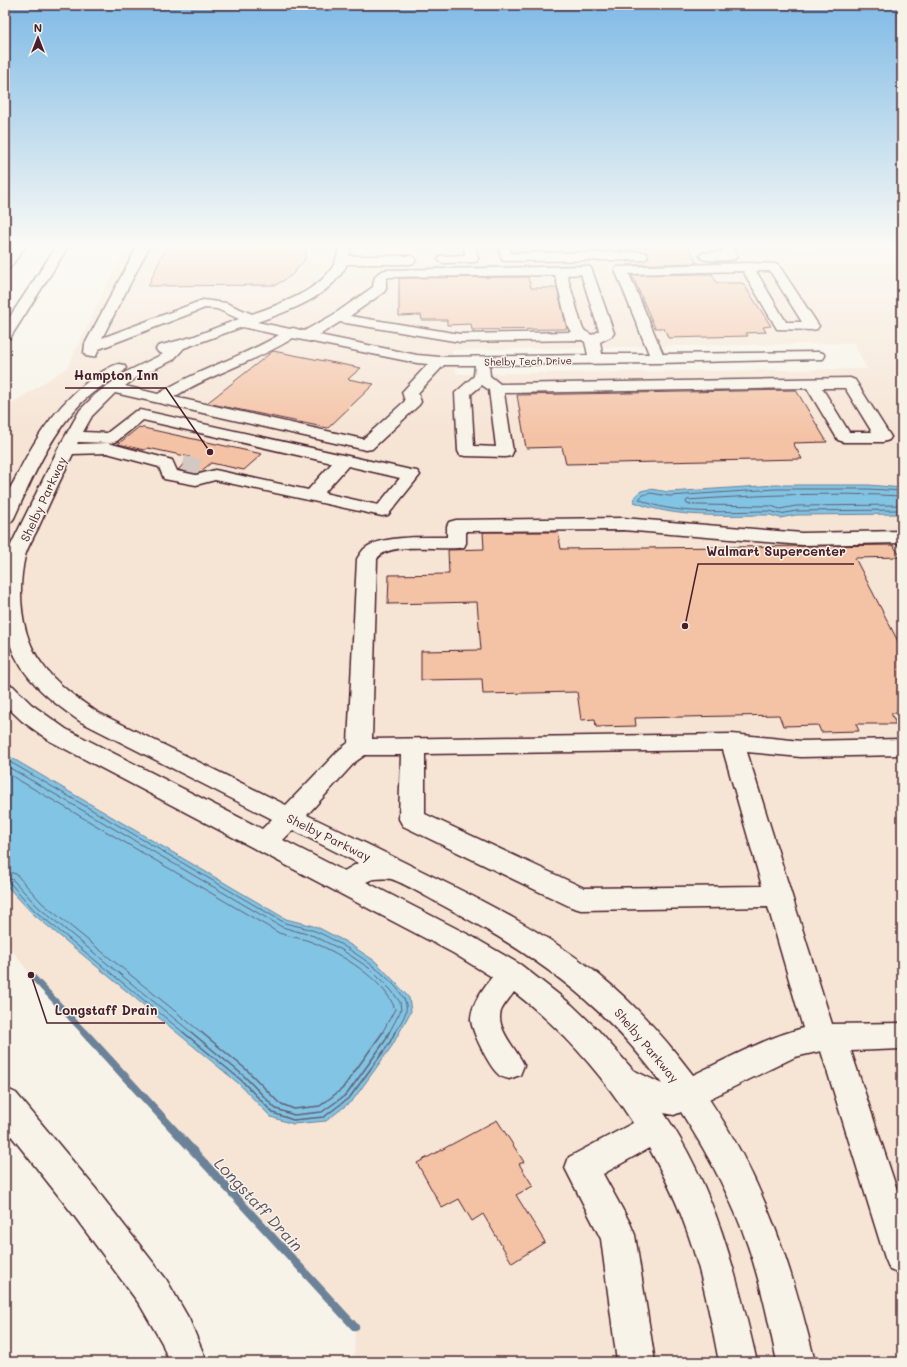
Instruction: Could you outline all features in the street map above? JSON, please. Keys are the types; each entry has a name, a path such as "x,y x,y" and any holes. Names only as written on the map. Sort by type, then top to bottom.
{"main road":[{"path":"5,335 21,311"},
{"path":"109,311 91,346 90,352 105,372 160,399 366,445 413,402 410,392 440,361"},
{"name":"Shelby Tech Drive","path":"91,346 185,311"},
{"name":"Shelby Tech Drive","path":"229,311 247,321 293,332 417,359 440,361 482,369 596,360 658,359 811,346"},
{"name":"Shelby Parkway","path":"5,518 54,423 70,404 105,372 131,375 168,357 178,347 273,311"},
{"path":"308,335 348,311"},
{"path":"571,311 575,327 580,334 588,338 596,360"},
{"path":"338,318 460,338 588,338 607,333 600,311"},
{"path":"638,311 658,359"},
{"path":"773,311 782,326 812,326 802,311"},
{"path":"798,326 836,383"},
{"path":"160,399 176,388 272,345 293,332"},
{"path":"482,369 496,389 505,452 466,451 463,394 482,369"},
{"name":"Shelby Parkway","path":"105,372 101,397 86,413 69,443 16,555 6,588 5,608 7,624 12,640 33,673 50,690 89,717 394,869 516,932 563,963 620,1012 645,1039 687,1093 715,1137 731,1166 757,1225 776,1279 796,1362"},
{"path":"496,389 850,383 883,437 844,437 812,384"},
{"path":"70,404 83,406 86,413"},
{"path":"110,443 140,415 411,475 382,511 210,472 196,480 177,476 170,474 166,464"},
{"path":"69,443 110,443 166,464 183,464"},
{"path":"312,496 344,460"},
{"path":"360,747 367,559 368,555 373,550 381,546 457,543 456,526 623,524 802,539 902,537"},
{"path":"5,691 16,704 34,719 58,735 463,945 511,974 534,991 564,1017 600,1053 621,1079 655,1128 688,1190 702,1224 713,1258 726,1304 738,1362"},
{"path":"265,843 347,756 360,747 732,742 801,749 902,747"},
{"path":"732,742 778,896 902,1258"},
{"path":"413,746 412,818 581,899 778,896"},
{"path":"346,885 354,876 364,871 376,868 394,869"},
{"path":"509,1065 490,1037 486,1028 485,1020 489,1003 511,974"},
{"path":"621,1079 649,1095 662,1099 674,1100 791,1045 827,1037 902,1036"},
{"path":"5,1103 84,1201 152,1292 176,1332 188,1362"},
{"path":"636,1362 618,1235 581,1168 655,1128"}],"shaded area":[{"path":"95,311 902,311 902,1362 354,1362 355,1327 31,975 5,941 5,408 67,368","holes":["854,343 867,369 457,374 451,350"]}],"water":[{"path":"776,485 869,485 902,488 902,514 796,515 780,518 770,515 701,515 667,511 634,502 635,496 641,491 650,489 669,492"},
{"path":"5,754 286,919 317,927 346,942 375,961 409,998 411,1011 392,1046 353,1100 326,1121 293,1124 271,1117 238,1083 32,913 5,884"}],"building":[{"path":"399,311 563,311 567,329 472,330 471,324 447,325 447,320 422,320 421,315 399,316"},
{"path":"648,311 761,311 771,326 763,327 766,332 746,333 748,336 668,338 664,328 655,328"},
{"path":"273,351 361,368 348,379 374,384 328,428 207,403"},
{"path":"796,390 827,442 793,443 802,459 566,464 562,447 526,448 517,395"},
{"path":"139,427 262,454 244,470 211,463 200,472 196,473 178,470 190,457 148,448 144,450 118,444"},
{"path":"483,532 558,532 561,549 893,545 901,557 855,558 902,649 902,713 891,713 896,724 856,724 859,731 821,732 818,725 783,726 779,715 635,718 636,726 596,727 595,719 581,720 577,692 483,694 482,679 421,680 421,651 481,650 477,602 388,604 389,575 449,574 448,550 484,549"},
{"path":"497,1120 524,1162 519,1164 533,1186 516,1195 545,1242 512,1263 483,1214 472,1221 459,1199 442,1208 417,1163"}],"waterway":[{"name":"Longstaff Drain","path":"31,975 85,1033"},
{"name":"Longstaff Drain","path":"84,1032 355,1327"}],"tunnel":[{"path":"183,464 204,469"}],"place":[{"name":"Hampton Inn","path":"210,452"},
{"name":"Walmart Supercenter","path":"685,626"},
{"name":"Longstaff Drain","path":"31,975"}]}
